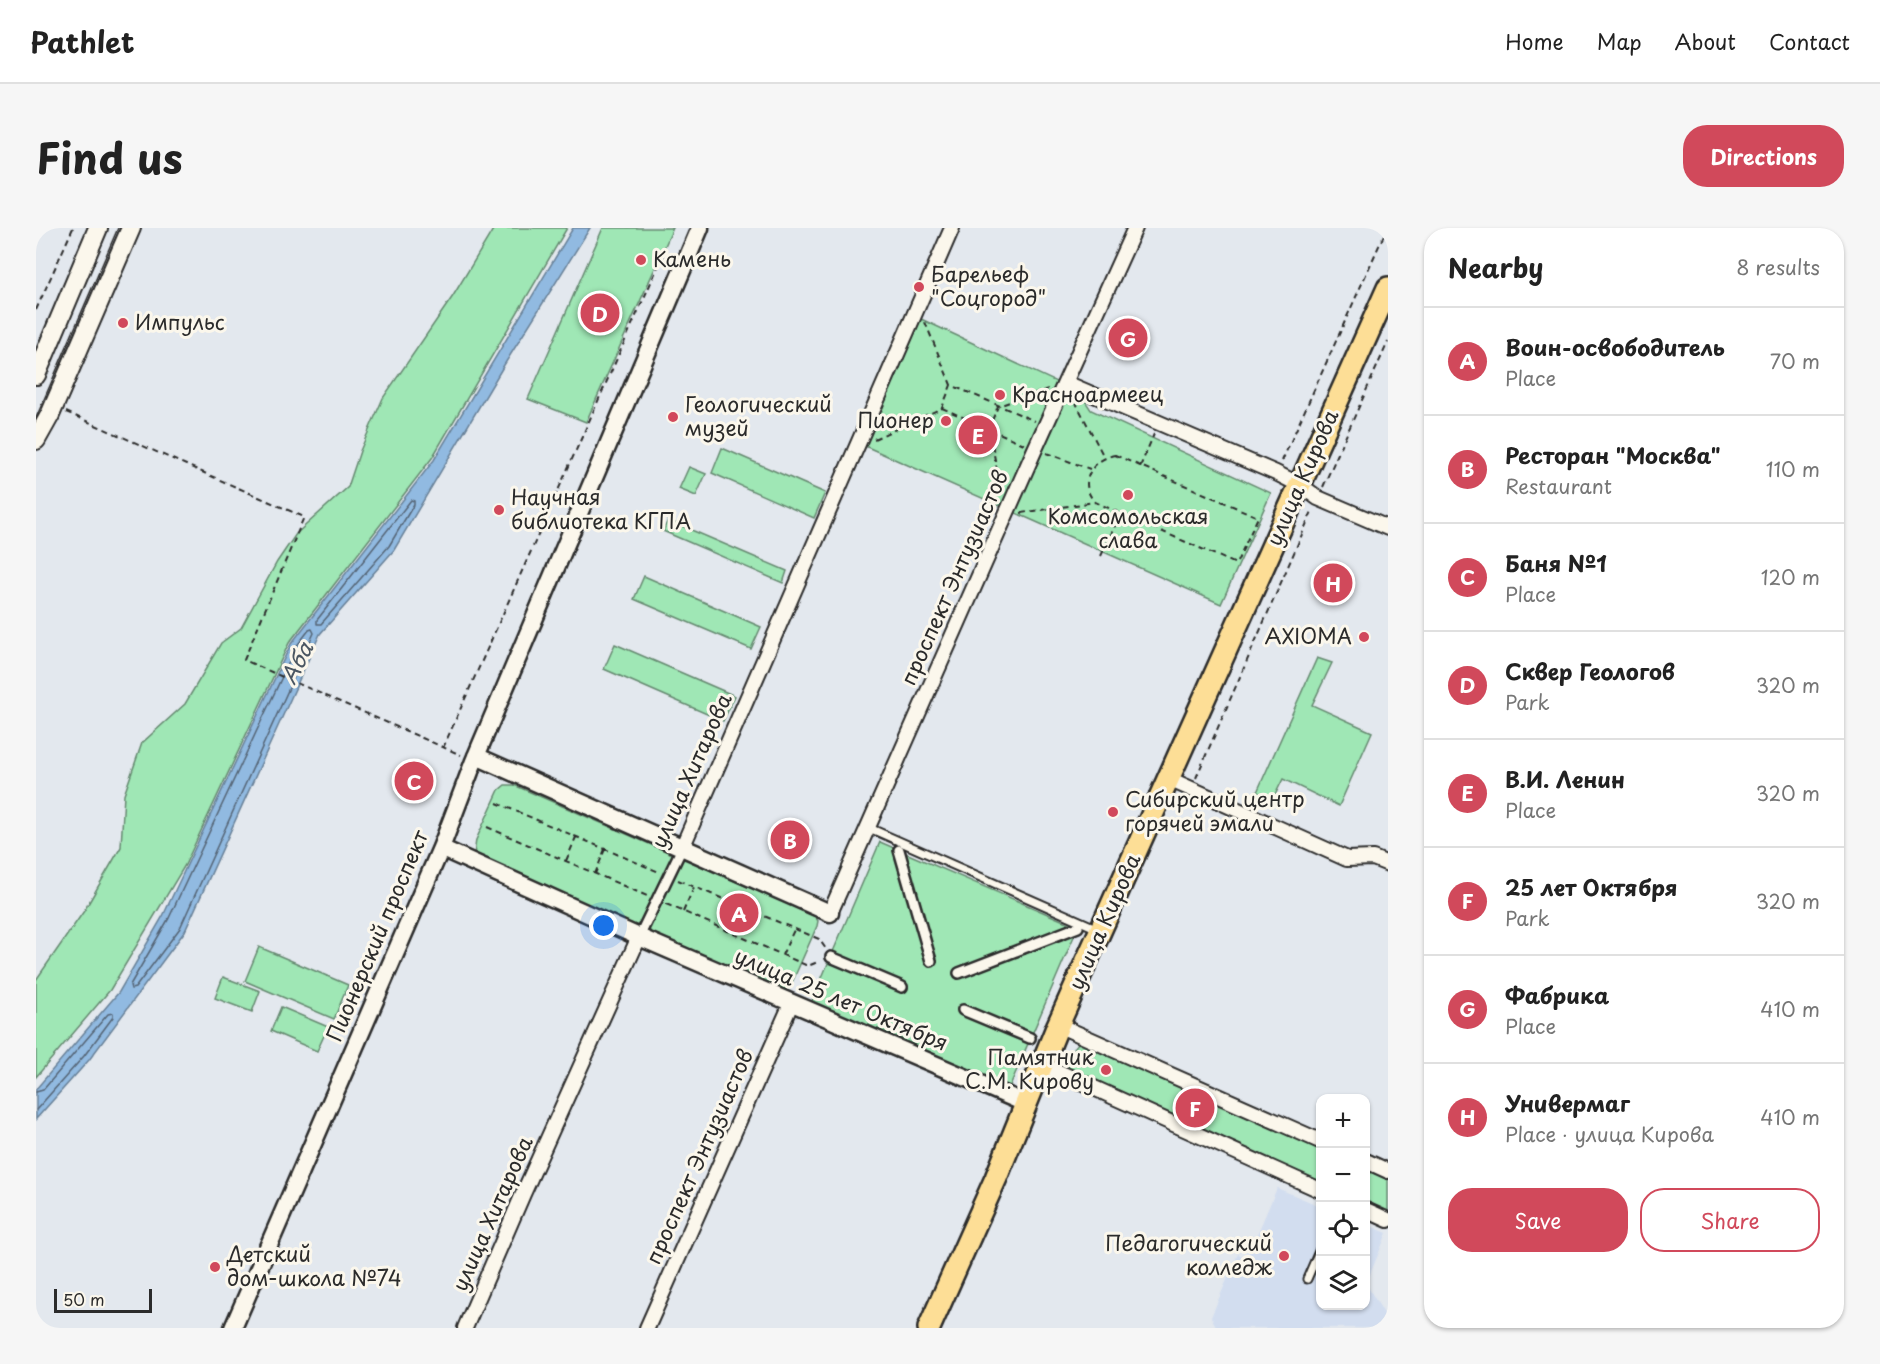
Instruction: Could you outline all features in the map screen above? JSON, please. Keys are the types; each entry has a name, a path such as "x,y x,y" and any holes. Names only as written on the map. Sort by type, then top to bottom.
{"main road":[{"path":"36,375 98,228"},
{"path":"36,440 46,413 131,228"},
{"name":"улица Кирова","path":"929,1328 1027,1104 1058,1025 1388,288"}],"street":[{"name":"Пионерский проспект","path":"233,1328 441,848 475,759 700,228"},
{"name":"улица Хитарова","path":"465,1328 639,938 682,848 952,228"},
{"name":"проспект Энтузиастов","path":"830,913 1135,228"},
{"path":"1066,383 1276,473 1300,485 1318,498 1388,528"},
{"path":"475,759 830,913"},
{"path":"1169,779 1347,859 1373,858 1388,864"},
{"name":"улица 25 лет Октября","path":"441,848 639,938 1027,1104"},
{"path":"899,850 931,961"},
{"path":"959,973 1078,927"},
{"name":"улица 25 лет Октября","path":"831,957 902,987"},
{"name":"проспект Энтузиастов","path":"647,1328 791,1004"},
{"name":"улица 25 лет Октября","path":"963,1010 1030,1038"},
{"path":"1058,1025 1316,1139"},
{"path":"1043,1065 1316,1188"},
{"path":"1370,1163 1388,1171"},
{"path":"1370,1212 1388,1220"}],"lane":[{"path":"867,827 1101,930"},
{"path":"1307,1279 1317,1256"}],"path":[{"path":"36,310 72,228"},
{"path":"1276,473 1387,228"},
{"path":"443,748 661,260 676,253"},
{"path":"918,306 951,385 1046,425"},
{"path":"1191,789 1388,342"},
{"path":"1095,502 1006,515 989,428 998,406 1066,383 1104,458"},
{"path":"855,448 942,408 951,385"},
{"path":"942,408 1035,449 1090,469"},
{"path":"46,413 304,517 244,660 443,748 475,759"},
{"path":"1140,466 1158,423"},
{"path":"1115,455 1258,517 1236,564 1095,502 1090,497 1087,479 1090,469 1104,458 1115,455"},
{"path":"1101,556 1121,513"},
{"path":"566,861 576,837"},
{"path":"595,874 605,849"},
{"path":"683,912 694,887"},
{"path":"782,955 794,929"}],"shaded area":[{"name":"Педагогический колледж","path":"1277,1188 1316,1204 1316,1310 1370,1310 1370,1291 1388,1320 1388,1328 1217,1328 1211,1317 1238,1254 1247,1258"},
{"path":"1370,1226 1387,1233 1370,1274"}],"green space":[{"path":"494,228 567,228 432,458 289,643 185,865 110,990 36,1077 36,980 84,911 121,847 124,795 142,743 185,704 221,643 241,628 277,562 296,534 348,487 360,451 383,398 453,296"},
{"path":"603,228 673,228 586,422 528,399"},
{"path":"921,319 1080,393 1091,410 1271,493 1221,604 865,446"},
{"path":"722,448 825,493 814,518 712,473"},
{"path":"689,467 706,474 696,496 679,489"},
{"path":"668,520 787,571 783,583 663,531"},
{"path":"644,576 761,627 751,649 634,599"},
{"path":"615,644 735,696 723,721 604,669"},
{"path":"1317,658 1332,663 1312,705 1372,732 1339,806 1283,779 1273,799 1257,792"},
{"path":"505,785 514,785 815,916 818,921 817,926 790,987 781,992 474,855 476,840 499,790"},
{"path":"880,842 1078,927 1009,1088 811,1003"},
{"path":"259,947 348,985 334,1019 245,981"},
{"path":"223,977 260,991 252,1012 215,998"},
{"path":"281,1007 328,1027 317,1051 271,1031"},
{"path":"1081,1040 1316,1144 1316,1180 1069,1071 1068,1062"},
{"path":"1370,1168 1388,1176 1388,1212 1370,1204"}],"water":[{"name":"Аба","path":"573,228 590,228 504,365 394,550 320,634 185,931 89,1060 36,1119 36,1089 119,992 163,916 291,644 434,460"}],"tram line":[{"path":"36,418 118,228"}],"place":[{"name":"Камень","path":"641,260"},
{"name":"Барельеф \"Соцгород\"","path":"919,287"},
{"name":"Сквер Геологов","path":"600,313"},
{"name":"Импульс","path":"123,323"},
{"name":"Фабрика","path":"1128,338"},
{"name":"Красноармеец","path":"1000,395"},
{"name":"Геологический музей","path":"673,417"},
{"name":"Пионер","path":"946,421"},
{"name":"В.И. Ленин","path":"978,435"},
{"name":"Комсомольская слава","path":"1128,495"},
{"name":"Научная библиотека КГПА","path":"499,510"},
{"name":"Универмаг","path":"1333,583"},
{"name":"AXIOMA","path":"1364,637"},
{"name":"Баня №1","path":"414,781"},
{"name":"Сибирский центр горячей эмали","path":"1113,812"},
{"name":"Ресторан \"Москва\"","path":"790,840"},
{"name":"Воин-освободитель","path":"739,913"},
{"name":"Памятник С.М. Кирову","path":"1106,1070"},
{"name":"25 лет Октября","path":"1195,1108"},
{"name":"Педагогический колледж","path":"1284,1256"},
{"name":"Детский дом-школа №74","path":"215,1267"}]}
